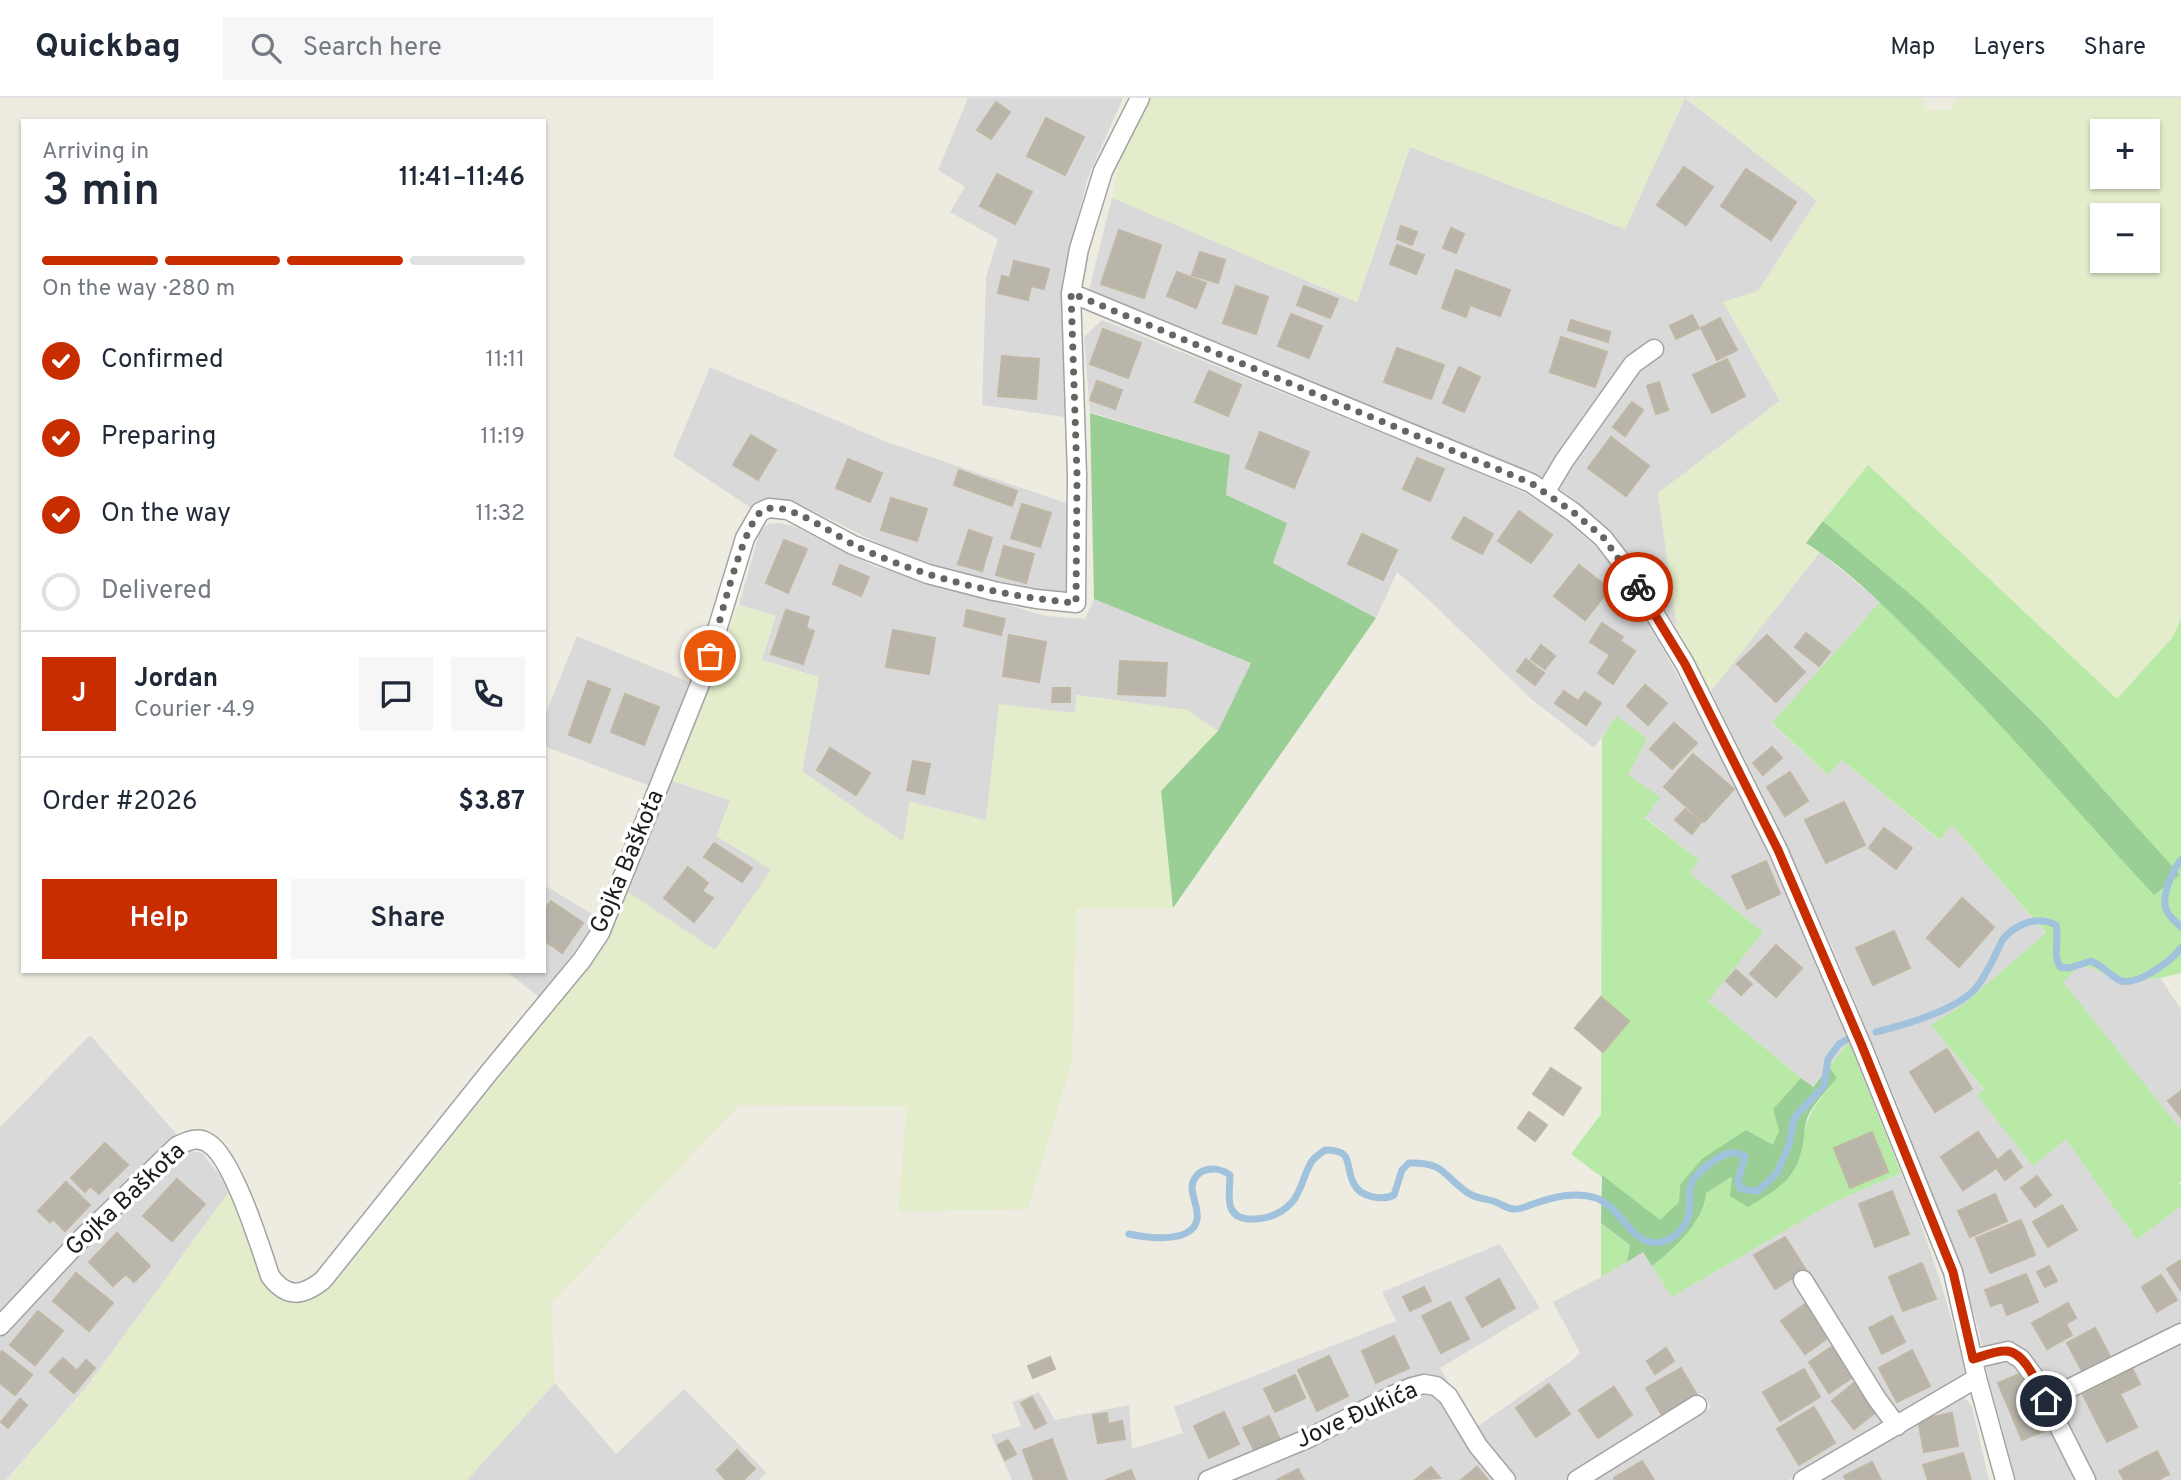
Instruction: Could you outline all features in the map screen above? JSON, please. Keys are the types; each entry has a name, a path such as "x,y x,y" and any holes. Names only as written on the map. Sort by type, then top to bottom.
{"street":[{"path":"1140,98 1103,171 1079,249 1071,293 1531,483 1573,512 1604,538 1630,573 1685,664 1730,751 1778,850 1862,1046 1953,1272 2005,1480"},
{"name":"Gojka Baškota","path":"0,1326 83,1236 177,1146 189,1140 209,1143 227,1165 276,1284 285,1291 302,1292 312,1289 323,1280 583,960 600,933 702,679 745,538 760,512 769,508 788,510 853,545 928,574 994,591 1076,603 1077,475 1071,293"},
{"path":"1545,493 1564,461 1633,364 1654,349"},
{"path":"1803,1280 1877,1399 1897,1426"},
{"path":"2046,1401 2181,1333"},
{"path":"1973,1359 2002,1351 2012,1352 2021,1359 2033,1375 2085,1480"},
{"path":"1803,1480 1978,1378"},
{"name":"Jove Đukića","path":"1208,1480 1309,1438 1393,1395 1424,1384 1436,1386 1448,1396 1478,1446 1506,1480"},
{"path":"1577,1480 1697,1405"}],"shaded area":[{"path":"968,98 1123,98 1088,177 1062,280 1064,417 982,405 986,277 998,239 950,212 965,187 938,170"},
{"path":"1685,98 1817,200 1758,291 1723,302 1780,401 1658,493 1677,628 1611,532 1569,495 1539,478 1476,451 1094,302 1089,291 1112,197 1357,302 1410,147 1625,229"},
{"path":"1102,320 1525,493 1562,516 1598,549 1640,609 1713,738 1754,822 1849,1042 1812,1087 1707,1000 1763,932 1690,873 1699,860 1645,817 1628,775 1647,738 1616,717 1594,748 1530,698 1397,572 1376,618 1273,563 1226,495 1230,455 1090,412 1084,337"},
{"path":"710,367 887,442 1069,504 1068,593 950,571 888,548 801,505 780,500 763,500 751,508 673,456"},
{"path":"768,524 793,526 874,566 1046,616 1085,619 1094,599 1251,663 1218,731 1187,710 1077,695 1075,713 986,820 910,802 903,842 802,771 819,677 762,660 775,616 739,605 760,531"},
{"path":"1820,552 1880,602 1772,724 1828,775 1842,760 1939,840 1952,825 2046,934 1964,1004 1932,1025 1984,1090 1978,1094 2033,1166 2066,1138 2137,1240 2181,1206 2181,1480 2016,1480 1989,1382 1979,1331 1953,1248 1894,1095 1785,841 1711,691"},
{"path":"577,636 689,682 650,786 546,747 546,713"},
{"path":"670,780 730,800 717,836 772,870 715,950 626,891"},
{"path":"546,886 597,917 540,998 509,973 546,973"},
{"path":"2082,964 2121,981 2160,978 2181,1009 2181,1130 2062,982"},
{"path":"90,1035 178,1136 184,1150 202,1153 231,1189 88,1385 6,1480 0,1480 0,1127"},
{"path":"1901,1173 1940,1280 1966,1370 1960,1380 1789,1480 1591,1480 1711,1407 1702,1393 1564,1480 1012,1480 991,1435 1021,1426 1012,1402 1039,1392 1055,1420 1129,1405 1132,1449 1183,1433 1174,1407 1396,1321 1382,1292 1500,1244 1540,1308 1440,1368 1475,1428 1580,1353 1553,1302 1643,1252 1672,1297 1834,1202"},
{"path":"555,1383 616,1454 684,1389 767,1473 759,1480 467,1480"},
{"path":"1960,1397 1972,1407 1989,1480 1818,1480"}],"green space":[{"path":"1149,98 1685,98 1625,229 1410,147 1357,302 1112,198 1120,160"},
{"path":"1686,98 1922,98 1927,110 1951,110 1957,98 2181,98 2181,619 2172,638 2117,699 1868,465 1806,544 1820,552 1711,691 1677,628 1658,493 1780,401 1723,302 1758,291 1817,201"},
{"path":"1090,413 1230,455 1226,495 1287,523 1273,563 1376,618 1173,908 1161,791 1218,731 1251,663 1094,599"},
{"path":"1868,465 2117,699 2172,638 2181,619 2181,973 2160,978 2121,981 2082,964 2063,982 2181,1130 2181,1206 2137,1240 2066,1139 2033,1166 1977,1095 1984,1089 1931,1025 1964,1004 2046,933 1952,825 1940,840 1842,760 1828,775 1772,723 1880,602 1982,704 2154,895 2179,874 2042,721 1923,605 1823,521"},
{"path":"1823,521 1923,605 2042,721 2180,875 2154,895 1930,652 1855,580 1806,543"},
{"path":"739,605 776,616 762,660 819,677 802,771 903,842 910,802 986,820 999,704 1075,713 1076,695 1187,710 1218,731 1161,791 1173,908 1077,909 1072,1062 1028,1209 898,1212 907,1106 739,1105 551,1304 555,1383 467,1480 7,1480 88,1385 231,1189 262,1265 299,1299 318,1294 523,1035 626,891 715,950 771,870 717,836 730,800 670,780"},
{"path":"1616,716 1647,738 1628,775 1660,797 1645,818 1699,860 1690,873 1763,932 1708,1001 1801,1078 1773,1109 1779,1131 1773,1146 1680,1185 1679,1202 1660,1221 1571,1154 1601,1114 1602,738"},
{"path":"1849,1042 1901,1173 1834,1202 1672,1297 1652,1266 1678,1243 1694,1224 1704,1204 1706,1193 1803,1143 1810,1115 1837,1078 1829,1067"},
{"path":"1829,1067 1837,1078 1810,1112 1800,1157 1784,1183 1748,1207 1730,1196 1732,1177 1706,1193 1704,1204 1694,1224 1678,1243 1652,1266 1643,1252 1627,1262 1630,1245 1601,1223 1602,1175 1660,1220 1679,1202 1680,1185 1702,1159 1746,1130 1773,1145 1779,1131 1773,1109 1801,1078 1813,1087"},
{"path":"1601,1223 1630,1245 1627,1262 1601,1277"}],"building":[{"path":"996,102 1010,112 991,139 977,130"},
{"path":"1046,118 1084,137 1065,175 1027,156"},
{"path":"1684,167 1713,187 1686,225 1657,205"},
{"path":"1746,169 1796,202 1771,240 1721,206"},
{"path":"997,174 1032,192 1015,224 980,206"},
{"path":"1401,226 1417,232 1412,245 1397,239"},
{"path":"1451,228 1464,234 1456,253 1443,248"},
{"path":"1119,230 1161,245 1144,298 1101,284"},
{"path":"1397,245 1424,255 1416,274 1390,264"},
{"path":"1200,252 1225,260 1218,283 1192,275"},
{"path":"1014,261 1049,269 1044,289 1031,286 1028,300 998,293 1002,276 1010,278"},
{"path":"1456,270 1510,290 1500,316 1470,305 1466,317 1442,308"},
{"path":"1177,272 1206,283 1196,308 1167,296"},
{"path":"1236,286 1268,297 1256,334 1223,323"},
{"path":"1304,286 1338,299 1330,318 1297,305"},
{"path":"1291,314 1322,326 1309,358 1278,346"},
{"path":"1692,315 1699,328 1676,339 1670,326"},
{"path":"1720,318 1737,350 1717,360 1701,328"},
{"path":"1571,320 1610,332 1608,342 1568,330"},
{"path":"1103,329 1141,343 1128,378 1090,364"},
{"path":"1561,337 1607,352 1595,387 1550,372"},
{"path":"1397,348 1444,365 1431,399 1384,382"},
{"path":"1002,356 1039,359 1036,399 998,396"},
{"path":"1727,359 1745,396 1712,413 1693,375"},
{"path":"1459,367 1480,377 1464,412 1443,403"},
{"path":"1209,371 1241,385 1228,416 1195,402"},
{"path":"1097,381 1122,390 1115,409 1090,400"},
{"path":"1659,382 1668,410 1656,414 1647,386"},
{"path":"1632,402 1643,410 1625,436 1613,427"},
{"path":"1260,432 1309,452 1294,488 1246,468"},
{"path":"751,435 776,450 758,480 733,465"},
{"path":"1611,437 1649,466 1626,496 1588,468"},
{"path":"1417,458 1444,469 1430,501 1403,489"},
{"path":"848,459 882,473 870,502 836,488"},
{"path":"959,470 1017,491 1012,506 954,485"},
{"path":"891,498 927,509 917,541 881,530"},
{"path":"1022,504 1051,513 1040,547 1011,538"},
{"path":"1519,511 1552,535 1531,563 1498,541"},
{"path":"1464,517 1493,534 1482,554 1452,538"},
{"path":"969,530 992,538 982,571 958,564"},
{"path":"1362,534 1397,550 1383,580 1348,564"},
{"path":"784,540 807,549 788,593 766,583"},
{"path":"1004,546 1034,554 1026,583 996,575"},
{"path":"840,565 869,577 861,596 833,584"},
{"path":"1579,565 1610,589 1585,620 1554,596"},
{"path":"786,610 809,617 806,628 814,631 803,664 771,654"},
{"path":"967,610 1005,619 1001,635 964,626"},
{"path":"1602,623 1623,637 1620,641 1635,651 1613,684 1598,673 1610,655 1590,642"},
{"path":"893,630 935,638 929,674 886,667"},
{"path":"1806,633 1830,652 1819,666 1795,647"},
{"path":"1009,635 1046,642 1039,682 1003,676"},
{"path":"1767,635 1805,672 1776,702 1737,664"},
{"path":"1541,645 1555,656 1545,669 1531,659"},
{"path":"1526,659 1544,673 1535,685 1517,671"},
{"path":"1120,661 1167,663 1165,696 1118,694"},
{"path":"588,681 610,689 590,743 569,735"},
{"path":"1645,685 1667,703 1648,725 1627,706"},
{"path":"1053,688 1070,688 1070,702 1052,702"},
{"path":"1564,691 1578,701 1585,692 1601,703 1586,725 1555,703"},
{"path":"625,694 659,707 644,745 611,732"},
{"path":"1674,723 1697,743 1672,769 1650,749"},
{"path":"1772,747 1782,758 1763,775 1753,763"},
{"path":"830,748 870,773 856,795 817,770"},
{"path":"1693,754 1734,789 1704,822 1664,787"},
{"path":"913,761 930,764 924,794 907,790"},
{"path":"1790,772 1808,801 1785,816 1767,787"},
{"path":"1844,802 1865,845 1826,863 1805,820"},
{"path":"1685,809 1701,822 1692,834 1675,820"},
{"path":"1884,828 1912,848 1896,869 1869,848"},
{"path":"714,843 752,868 742,882 704,857"},
{"path":"1766,861 1780,894 1747,909 1732,876"},
{"path":"688,867 708,883 702,891 713,898 694,922 664,898"},
{"path":"1962,898 1994,927 1959,967 1927,938"},
{"path":"551,901 583,923 562,953 546,941 546,907"},
{"path":"1894,931 1910,968 1873,985 1856,948"},
{"path":"1776,945 1802,968 1776,997 1750,974"},
{"path":"1736,970 1752,984 1741,995 1726,981"},
{"path":"1601,997 1629,1021 1603,1052 1575,1028"},
{"path":"1947,1049 1972,1089 1935,1112 1910,1072"},
{"path":"1551,1068 1581,1088 1563,1115 1533,1094"},
{"path":"2181,1091 2181,1117 2168,1101"},
{"path":"1529,1112 1547,1125 1535,1141 1518,1128"},
{"path":"1872,1132 1888,1172 1850,1188 1834,1148"},
{"path":"1978,1132 2001,1165 1963,1190 1941,1157"},
{"path":"105,1143 128,1165 99,1194 90,1186 85,1192 71,1178"},
{"path":"2010,1150 2022,1167 2005,1180 1997,1169 2002,1165 1998,1160"},
{"path":"2037,1176 2051,1195 2035,1207 2021,1188"},
{"path":"177,1179 205,1204 172,1241 143,1216"},
{"path":"66,1182 90,1205 65,1231 53,1219 50,1222 38,1211"},
{"path":"1892,1191 1909,1234 1875,1247 1859,1204"},
{"path":"1995,1194 2007,1221 1970,1237 1958,1211"},
{"path":"2062,1205 2077,1230 2048,1247 2033,1222"},
{"path":"2021,1220 2035,1255 1990,1273 1976,1238"},
{"path":"117,1233 150,1266 134,1282 126,1274 113,1286 89,1262"},
{"path":"1785,1237 1806,1270 1775,1289 1754,1255"},
{"path":"2181,1260 2181,1291 2167,1269"},
{"path":"1922,1263 1936,1299 1903,1311 1889,1277"},
{"path":"2049,1266 2057,1281 2045,1287 2037,1272"},
{"path":"76,1273 113,1303 89,1331 53,1301"},
{"path":"2026,1274 2038,1302 2007,1315 2002,1302 1991,1306 1985,1290"},
{"path":"2161,1275 2177,1300 2157,1312 2142,1287"},
{"path":"1499,1279 1515,1308 1482,1327 1466,1298"},
{"path":"1424,1287 1431,1301 1410,1311 1403,1297"},
{"path":"1450,1302 1469,1339 1441,1353 1422,1316"},
{"path":"1808,1302 1832,1335 1805,1354 1781,1321"},
{"path":"2068,1303 2076,1318 2066,1324 2072,1335 2047,1349 2032,1323"},
{"path":"38,1311 63,1331 35,1365 10,1345"},
{"path":"1892,1316 1905,1342 1882,1354 1869,1328"},
{"path":"2095,1328 2110,1356 2082,1371 2067,1343"},
{"path":"1394,1336 1409,1368 1376,1383 1362,1351"},
{"path":"1836,1344 1856,1375 1829,1393 1809,1362"},
{"path":"1666,1348 1674,1361 1655,1374 1647,1361"},
{"path":"1912,1350 1930,1386 1897,1402 1879,1368"},
{"path":"2,1351 32,1375 15,1395 0,1383"},
{"path":"1329,1356 1348,1396 1317,1411 1298,1370"},
{"path":"1050,1357 1055,1369 1033,1378 1028,1366"},
{"path":"63,1358 77,1371 86,1360 95,1368 74,1393 50,1372"},
{"path":"1681,1368 1697,1395 1662,1415 1646,1388"},
{"path":"2132,1368 2140,1384 2120,1394 2112,1378"},
{"path":"1804,1369 1820,1397 1780,1421 1763,1392"},
{"path":"2024,1372 2047,1430 2022,1440 1998,1383"},
{"path":"1295,1375 1305,1398 1275,1412 1264,1389"},
{"path":"2112,1378 2137,1427 2107,1442 2082,1393"},
{"path":"1854,1383 1876,1412 1854,1429 1832,1401"},
{"path":"1549,1384 1570,1414 1536,1437 1516,1408"},
{"path":"1614,1387 1632,1415 1598,1438 1579,1410"},
{"path":"1032,1397 1046,1423 1035,1429 1021,1403"},
{"path":"20,1399 27,1405 8,1428 1,1422"},
{"path":"1814,1407 1835,1443 1799,1465 1777,1429"},
{"path":"1224,1412 1239,1444 1209,1458 1194,1426"},
{"path":"1107,1413 1108,1424 1122,1421 1125,1439 1098,1443 1093,1415"},
{"path":"1952,1413 1958,1446 1924,1452 1918,1420"},
{"path":"1269,1416 1280,1440 1255,1452 1243,1428"},
{"path":"1052,1439 1067,1480 1034,1480 1023,1450"},
{"path":"1008,1440 1016,1454 1005,1460 998,1445"},
{"path":"737,1450 755,1469 743,1480 726,1480 717,1470"},
{"path":"2157,1451 2169,1474 2158,1480 2124,1480 2119,1471"},
{"path":"1963,1453 1971,1480 1928,1480 1923,1465"},
{"path":"1642,1461 1654,1480 1615,1480 1614,1478"},
{"path":"1872,1462 1881,1480 1846,1480 1844,1476"},
{"path":"1431,1467 1440,1478 1415,1480"},
{"path":"1477,1467 1488,1480 1461,1480"},
{"path":"1298,1469 1304,1480 1277,1480"},
{"path":"1131,1470 1135,1480 1106,1480"}],"waterway":[{"path":"2181,860 2165,897 2168,914 2181,927"},
{"path":"1876,1032 1929,1016 1967,996 1984,977 2003,939 2020,925 2034,921 2056,925 2060,967 2069,968 2091,961 2119,980 2134,980 2153,972 2181,948"},
{"path":"1129,1234 1147,1237 1178,1236 1194,1227 1197,1219 1192,1191 1194,1180 1201,1172 1213,1169 1230,1175 1229,1196 1231,1209 1235,1214 1248,1219 1272,1216 1293,1201 1312,1161 1325,1150 1345,1156 1354,1184 1361,1192 1372,1197 1394,1195 1402,1170 1409,1163 1421,1163 1437,1167 1471,1195 1508,1208 1521,1208 1564,1196 1596,1198 1611,1207 1642,1239 1662,1242 1674,1236 1684,1226 1689,1214 1692,1182 1719,1157 1731,1153 1745,1156 1738,1181 1741,1189 1758,1191 1777,1173 1789,1145 1794,1118 1824,1086 1828,1059 1839,1044 1846,1040"}],"way so far":[{"path":"710,656 745,538 760,512 769,508 788,510 853,545 928,574 994,591 1076,603 1077,475 1071,293 1531,483 1573,512 1604,538 1638,587"}],"route":[{"path":"1638,587 1685,664 1778,850 1862,1046 1953,1272 1973,1359 2002,1351 2017,1354 2033,1375 2046,1401"}]}
